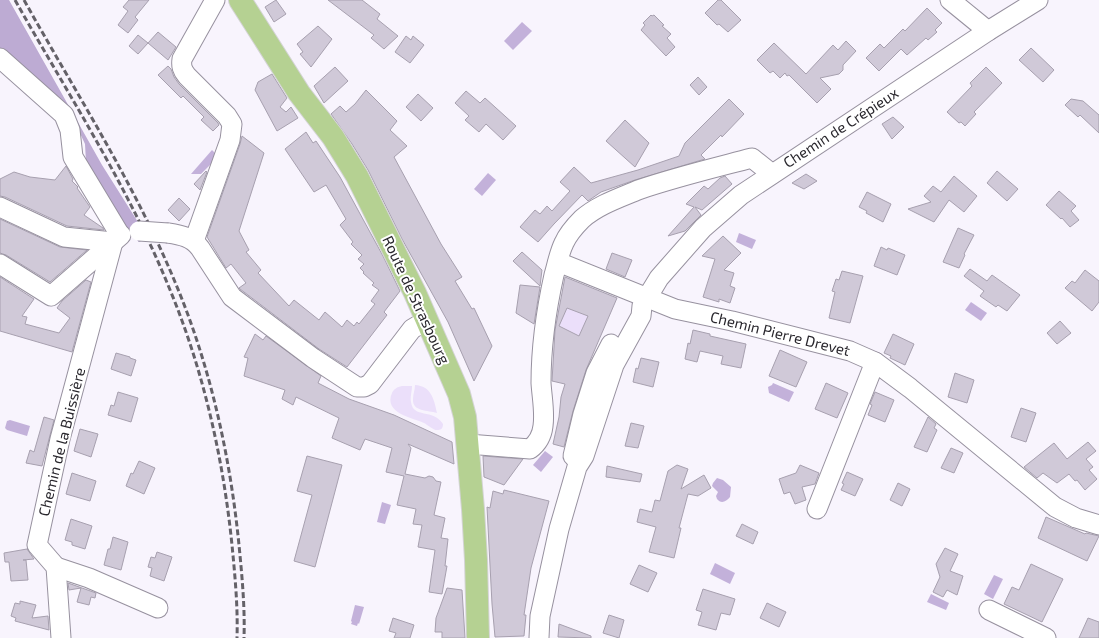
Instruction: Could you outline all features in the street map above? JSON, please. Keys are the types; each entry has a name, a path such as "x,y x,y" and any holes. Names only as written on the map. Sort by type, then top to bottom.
{"main road":[{"name":"Route de Strasbourg","path":"240,0 299,93 333,137 357,176 427,320 460,398 465,417 468,444 476,560 478,638"}],"street":[{"path":"194,241 232,132 232,124 227,116 187,76 181,65 182,59 215,0"},
{"path":"950,0 988,31"},
{"name":"Chemin de Crépieux","path":"468,444 530,449 536,445 540,438 543,427 544,413 542,342 547,306 563,244 571,231 582,219 598,208 618,198 660,182 752,158 772,174 1028,3"},
{"path":"0,58 64,115 70,130 73,157 116,239"},
{"path":"539,638 540,616 559,529 577,467 584,456 614,365 642,316 644,302 656,282 703,228 741,195 772,174"},
{"path":"0,206 64,237 116,239"},
{"path":"0,264 51,296 126,231 178,234 194,241 200,248 232,297 313,358 357,388 370,384 412,328 427,320"},
{"name":"Chemin de la Buissière","path":"56,567 38,545 60,439 116,239"},
{"name":"Chemin Pierre Drevet","path":"558,262 644,302 732,321 850,351 875,362 910,388 1055,507 1076,518 1099,525"},
{"path":"817,509 875,362"},
{"path":"61,638 56,567 89,578 158,608"},
{"path":"990,610 1046,638"}],"shaded area":[{"path":"0,0 9,0 102,165 148,238 139,242 116,220 86,162 85,144 78,129 0,59"},
{"path":"522,22 532,31 513,50 504,41"},
{"path":"212,150 216,154 212,163 201,174 191,174"},
{"path":"488,173 496,180 482,196 474,189"},
{"path":"739,233 756,240 752,249 736,242"},
{"path":"971,302 987,313 981,321 965,310"},
{"path":"561,305 588,316 579,336 559,326 564,311 556,309"},
{"path":"773,383 794,392 789,402 769,393 768,387"},
{"path":"415,385 425,388 431,394 437,413 421,410 415,406 413,399"},
{"path":"402,386 412,386 411,400 415,410 439,419 443,424 441,429 435,430 424,423 400,414 395,410 390,400 392,393 396,388"},
{"path":"10,420 30,426 27,436 7,430 5,428 7,421"},
{"path":"545,451 553,457 541,472 533,465"},
{"path":"717,478 723,480 731,487 730,497 724,502 720,502 717,499 716,496 718,492 712,486"},
{"path":"382,502 391,505 385,524 377,522"},
{"path":"715,563 735,573 730,584 710,574"},
{"path":"994,575 1003,579 993,599 984,594"},
{"path":"931,594 949,603 946,610 927,602"},
{"path":"355,605 364,607 357,626 351,624"}],"building":[{"path":"129,0 149,0 135,17 138,20 128,33 118,25 128,11 123,7"},
{"path":"276,0 286,14 274,22 265,7"},
{"path":"328,0 362,0 380,14 377,19 398,36 384,49 371,38 374,35"},
{"path":"718,0 721,0 741,20 728,32 719,24 717,25 705,13"},
{"path":"927,8 942,23 935,30 937,32 928,40 926,38 907,55 901,49 879,71 866,58 880,44 884,48 903,29 905,31"},
{"path":"651,15 654,15 664,25 662,26 671,34 667,38 675,47 666,56 641,30 645,25 643,23"},
{"path":"318,26 332,39 311,67 300,54 303,52 297,44"},
{"path":"158,32 176,47 168,60 148,43"},
{"path":"138,35 148,43 138,54 129,46"},
{"path":"406,36 411,40 413,36 424,45 410,63 395,52"},
{"path":"846,41 856,51 843,65 843,70 839,74 820,78 831,89 817,103 789,75 787,76 785,73 780,78 773,71 770,73 757,60 774,43 806,74 833,45 838,50"},
{"path":"1031,48 1054,70 1043,82 1019,60"},
{"path":"168,66 179,84 218,123 219,125 213,131 201,120 204,117 183,96 181,98 158,75"},
{"path":"335,67 348,81 324,103 314,86"},
{"path":"986,67 1002,83 974,112 976,114 965,126 961,122 959,123 947,112 972,86 970,83"},
{"path":"272,74 287,98 280,107 286,112 291,107 298,118 277,131 255,90 258,82"},
{"path":"698,77 707,87 699,95 690,85"},
{"path":"366,90 397,121 390,130 407,146 394,157 441,244 462,277 455,281 472,309 474,308 492,346 474,381 448,322 402,239 368,170 331,114 340,106 346,112 355,104"},
{"path":"466,91 480,103 485,98 516,126 503,140 486,124 479,132 465,120 469,116 455,103"},
{"path":"418,94 433,108 421,121 406,107"},
{"path":"729,99 744,114 722,137 721,135 701,155 705,159 601,192 588,201 582,195 538,242 520,227 535,210 540,214 547,206 552,211 570,191 560,182 574,167 591,183 638,170 679,156 685,143"},
{"path":"1071,99 1083,101 1099,115 1099,133 1080,115 1078,117 1065,105"},
{"path":"893,117 904,127 892,139 882,124"},
{"path":"625,120 649,143 635,167 606,141"},
{"path":"306,132 313,143 316,141 340,177 383,256 400,291 384,312 387,315 347,367 319,349 240,289 239,288 246,283 231,264 226,268 207,237 242,136 264,153 239,231 249,250 246,252 261,270 258,273 289,306 294,300 319,320 325,312 342,327 347,320 354,326 357,322 359,324 375,304 371,301 379,290 372,285 374,283 363,273 364,272 360,268 364,264 358,259 362,255 351,244 353,242 340,225 346,219 326,185 314,192 285,149"},
{"path":"66,166 73,179 72,181 78,187 77,188 90,207 84,215 104,230 67,226 0,196 0,179 14,172 30,177 55,180"},
{"path":"206,171 207,172 200,190 194,184"},
{"path":"997,171 1018,189 1007,201 987,183"},
{"path":"806,174 817,181 804,189 792,183"},
{"path":"725,176 732,184 702,210 695,207 701,215 685,231 668,236 694,207 686,204 704,186 708,189 720,178"},
{"path":"954,176 977,196 964,212 949,200 934,222 908,209 931,202 924,196 933,186 941,192"},
{"path":"1059,191 1076,206 1071,211 1079,220 1070,227 1062,218 1061,219 1046,205"},
{"path":"867,192 891,204 883,222 866,213 867,211 859,207"},
{"path":"179,198 190,209 179,221 168,210"},
{"path":"0,219 60,247 87,250 50,282 6,255 0,253"},
{"path":"958,228 974,235 964,254 965,255 959,268 943,262"},
{"path":"723,236 741,253 724,270 734,273 730,286 735,288 730,303 719,299 719,302 703,297 715,259 702,256"},
{"path":"881,247 887,250 888,248 905,255 897,275 874,266"},
{"path":"522,252 542,270 540,286 513,261"},
{"path":"612,253 632,260 625,277 606,269"},
{"path":"970,269 987,281 992,275 1020,295 1007,311 998,305 996,307 980,296 984,291 964,276"},
{"path":"1085,270 1099,281 1099,302 1092,311 1065,288 1072,281 1075,283"},
{"path":"842,271 863,276 850,323 829,318 835,292 832,291 836,279 839,280"},
{"path":"0,277 34,299 22,316 27,317 25,324 59,333 70,318 57,308 62,301 86,280 91,282 72,352 0,331"},
{"path":"565,277 617,298 586,370 573,411 564,447 553,444 559,417 561,397 565,384 552,381 555,330","holes":["567,308 588,316 579,336 559,326"]},
{"path":"520,285 540,287 534,324 516,313"},
{"path":"1060,321 1071,333 1057,344 1047,333"},
{"path":"693,330 710,334 710,336 746,344 741,368 721,364 723,356 700,351 697,362 685,359 688,343 690,344"},
{"path":"255,334 263,340 266,336 321,376 318,383 349,399 394,415 452,442 454,464 408,444 411,448 405,474 425,478 429,476 433,477 436,481 441,482 434,515 445,518 441,538 448,539 445,566 447,566 442,594 429,592 435,550 418,547 422,525 413,524 416,509 397,505 404,476 386,472 392,448 365,439 360,450 332,438 339,418 296,397 293,405 282,399 285,390 244,376 248,358 244,357"},
{"path":"893,334 914,344 905,365 890,358 891,356 884,353"},
{"path":"780,350 807,362 796,387 769,376"},
{"path":"116,353 136,360 131,376 111,369"},
{"path":"641,358 659,362 653,387 633,382 636,368 638,369"},
{"path":"955,373 974,380 967,403 948,397"},
{"path":"826,383 848,393 837,418 815,409"},
{"path":"118,392 138,398 131,422 108,415 111,405 114,406"},
{"path":"875,392 894,400 885,422 868,415 872,405 870,404"},
{"path":"1021,408 1036,413 1026,442 1011,437"},
{"path":"44,417 54,420 42,466 26,463 30,450 34,452"},
{"path":"928,417 936,424 934,428 937,430 927,452 914,447"},
{"path":"631,423 644,426 638,448 625,446"},
{"path":"80,429 98,434 91,457 74,451"},
{"path":"1088,442 1096,451 1086,459 1093,467 1089,470 1097,479 1085,490 1077,480 1075,481 1069,474 1057,483 1043,473 1037,478 1024,467 1054,443 1067,459"},
{"path":"951,448 963,453 954,473 941,468"},
{"path":"307,456 342,465 315,567 294,561 312,495 297,491"},
{"path":"483,456 523,459 504,485 484,477"},
{"path":"139,461 155,468 144,494 126,486 131,473 133,474"},
{"path":"677,465 688,469 681,489 704,475 711,488 698,496 688,494 679,528 681,528 674,558 649,552 656,527 637,522 640,509 652,512 655,500 660,501 668,471"},
{"path":"800,465 819,473 815,484 802,487 806,500 795,504 790,492 784,494 779,479 796,473"},
{"path":"607,466 642,474 640,482 606,477"},
{"path":"847,472 863,479 855,496 841,490 844,484 842,483"},
{"path":"72,473 96,481 90,501 66,494"},
{"path":"898,483 910,489 902,506 890,500"},
{"path":"504,490 549,501 531,568 524,615 526,615 524,636 495,637 487,507 490,508 493,491 503,494"},
{"path":"1046,517 1085,534 1099,536 1087,561 1038,538"},
{"path":"71,519 92,526 85,549 72,545 72,542 65,540"},
{"path":"742,524 758,532 753,544 736,536"},
{"path":"113,537 128,542 121,570 104,565"},
{"path":"945,548 958,554 950,571 963,576 957,595 947,590 943,597 933,592 940,577 936,564"},
{"path":"27,549 34,559 23,560 26,560 28,580 11,581 9,562 5,562 4,553"},
{"path":"157,552 172,557 164,581 150,576 152,568 148,567 151,557 155,558"},
{"path":"1031,564 1063,579 1042,622 1004,604 1012,587 1019,590"},
{"path":"639,565 657,573 648,592 630,584"},
{"path":"68,583 96,593 95,598 91,597 89,605 77,602 81,588 69,590"},
{"path":"447,588 462,590 465,638 442,638 442,632 435,632 436,618"},
{"path":"703,589 735,599 730,615 721,613 716,630 698,625 702,612 696,610"},
{"path":"20,601 36,605 32,618 48,616 49,630 15,621 16,618 11,616 15,603 20,604"},
{"path":"767,603 786,612 779,627 760,618"},
{"path":"609,615 624,620 619,638 603,633"},
{"path":"393,618 414,625 410,638 394,638 396,633 389,631"},
{"path":"1088,618 1099,622 1099,638 1079,638"},
{"path":"559,624 591,636 591,638 558,637"}],"railway":[{"path":"15,0 116,176 152,248 192,348 210,413 223,479 232,545 237,603 237,638"},
{"path":"24,0 123,174 159,245 187,313 217,411 230,478 241,568 244,603 244,638"}]}
